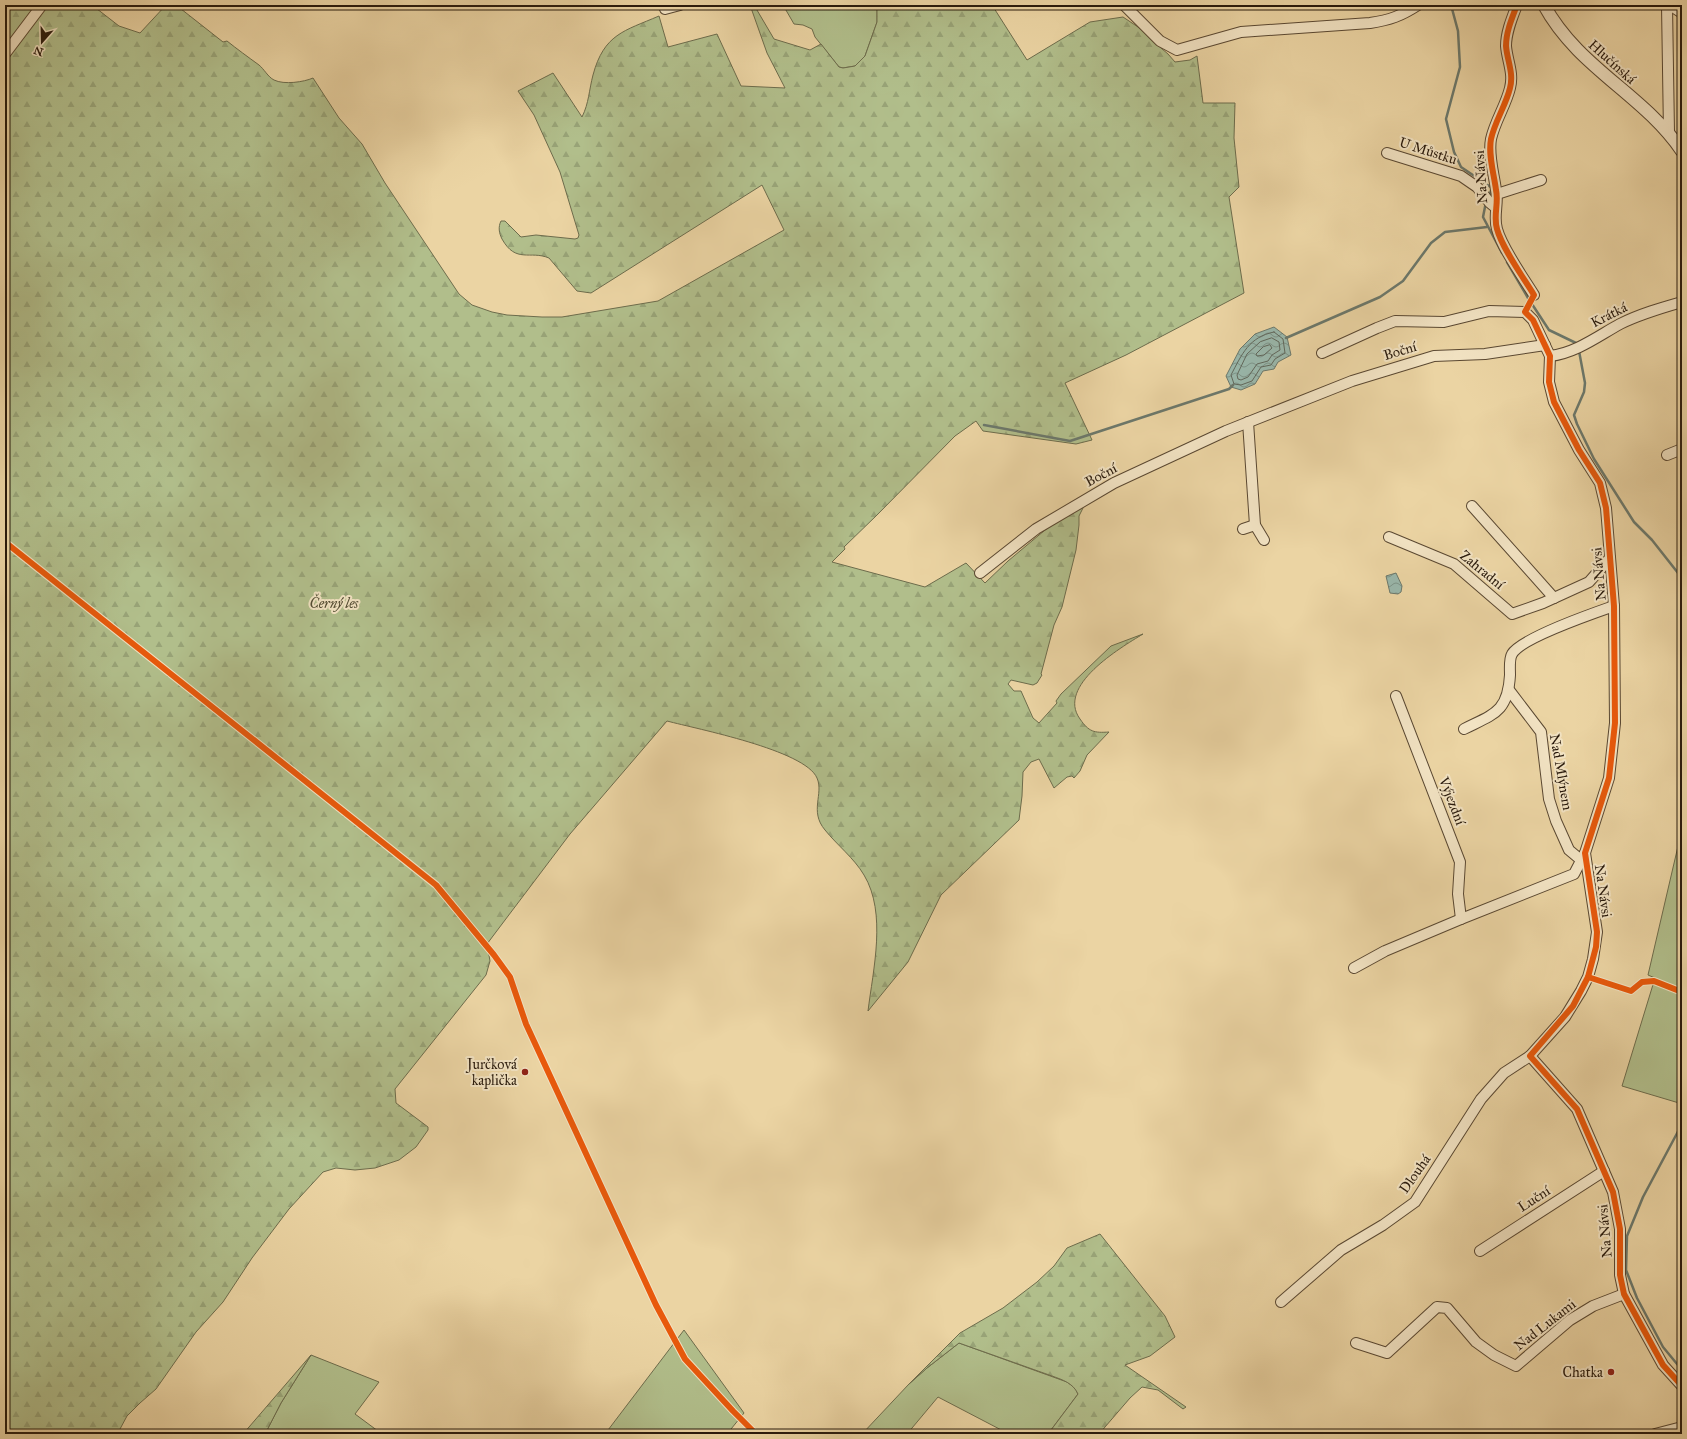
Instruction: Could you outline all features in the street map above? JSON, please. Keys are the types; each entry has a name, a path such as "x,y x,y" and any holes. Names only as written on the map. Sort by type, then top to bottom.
{"street":[{"path":"5,54 42,5"},
{"path":"665,9 680,5"},
{"path":"1124,5 1160,41 1177,50 1241,32 1370,23 1389,20 1406,13 1418,5"},
{"name":"Na Návsi","path":"1497,194 1490,152 1491,139 1497,119 1510,88 1512,72 1506,45 1509,27 1517,5"},
{"name":"Hlučínská","path":"1544,5 1562,33 1576,50 1654,118 1669,133 1682,151"},
{"path":"1667,5 1669,133"},
{"path":"1670,5 1682,13"},
{"name":"U Můstku","path":"1387,153 1461,176 1477,187 1490,203"},
{"name":"Na Návsi","path":"1534,295 1504,244 1497,229 1490,203 1497,194 1540,180"},
{"name":"Krátká","path":"1550,356 1564,354 1622,323 1682,302"},
{"name":"Na Návsi","path":"1322,354 1395,321 1444,322 1490,311 1525,312 1533,320 1550,356 1549,382 1554,402 1579,450 1600,483 1606,508 1614,606 1615,723 1609,778 1583,857 1597,932 1593,959 1588,976 1573,1006 1530,1056 1577,1109 1613,1192 1620,1229 1620,1275 1624,1294 1663,1365 1682,1386"},
{"name":"Boční","path":"980,573 1036,529 1114,483 1248,422 1352,380 1434,356 1485,354 1545,345"},
{"path":"1248,422 1255,525 1264,540"},
{"path":"1667,454 1682,449"},
{"path":"1472,506 1554,598"},
{"path":"1243,529 1255,525"},
{"name":"Zahradní","path":"1389,537 1454,564 1512,614 1554,598 1589,582 1610,558"},
{"path":"1464,729 1498,711 1504,704 1509,690 1511,655 1517,647 1560,627 1614,606"},
{"name":"Nad Mlýnem","path":"1509,690 1541,732 1549,799 1556,821 1569,850 1583,857"},
{"name":"Výjezdní","path":"1396,696 1460,862 1458,894 1461,919"},
{"path":"1354,968 1385,951 1574,874 1583,857"},
{"name":"Dlouhá","path":"1281,1302 1341,1250 1383,1225 1415,1202 1481,1099 1504,1073 1530,1056"},
{"name":"Luční","path":"1480,1251 1604,1171"},
{"name":"Nad Lukami","path":"1356,1343 1387,1353 1437,1307 1447,1308 1476,1342 1494,1356 1516,1366 1570,1320 1593,1306 1624,1294"},
{"path":"1656,1434 1682,1427"}],"green space":[{"name":"Černý les","path":"5,5 92,5 119,26 140,33 166,5 176,5 223,42 227,41 259,65 274,80 278,82 294,82 305,81 313,78 339,118 362,144 385,183 459,294 472,305 492,312 507,315 562,317 658,301 784,230 762,185 591,293 577,291 549,258 536,255 518,254 507,247 502,239 499,230 501,221 505,221 521,237 536,235 575,239 578,238 579,235 560,172 534,115 518,91 553,73 582,117 588,102 593,75 598,61 609,42 626,30 659,16 668,47 717,34 741,86 785,88 767,53 750,5 754,5 774,39 810,50 821,44 839,67 843,68 855,66 865,56 877,22 877,5 992,5 1027,60 1090,22 1123,17 1150,35 1154,42 1175,62 1190,60 1197,56 1203,103 1235,103 1234,138 1239,187 1229,197 1244,293 1126,355 1065,383 1092,440 1076,444 983,431 976,421 955,436 844,547 845,549 832,562 925,587 966,563 985,583 1008,561 1081,500 1083,508 1079,516 1076,550 1062,607 1054,625 1041,674 1042,675 1037,683 1033,685 1011,680 1008,684 1014,691 1021,691 1033,718 1039,723 1057,703 1056,701 1061,694 1111,646 1143,634 1107,658 1094,669 1083,681 1076,694 1075,706 1080,719 1086,727 1096,732 1109,732 1087,755 1080,771 1074,778 1072,776 1067,777 1054,788 1039,759 1031,762 1023,772 1019,820 941,895 908,962 868,1011 875,960 877,924 875,907 871,890 864,875 820,823 817,809 819,784 817,778 808,768 793,758 772,750 724,735 667,721 570,834 487,944 490,961 486,975 395,1089 396,1103 428,1127 428,1130 416,1147 399,1160 375,1168 355,1170 336,1168 323,1172 289,1209 252,1258 223,1302 196,1332 156,1389 127,1416 120,1429 121,1434 5,1434"},
{"path":"783,5 877,5 877,22 865,56 855,66 843,68 839,67 815,37 812,29 803,25 794,24"},
{"path":"1682,829 1682,1098 1679,1103 1622,1086 1655,978 1648,975"},
{"path":"1100,1234 1165,1316 1175,1337 1150,1356 1125,1365 1186,1407 1183,1409 1158,1390 1142,1387 1130,1398 1099,1434 1048,1434 1078,1394 1076,1390 1067,1382 1060,1379 959,1343 909,1384 960,1333 1003,1308 1037,1282 1054,1266 1067,1248"},
{"path":"684,1330 744,1413 727,1434 605,1434"},
{"path":"959,1343 1067,1382 1075,1388 1078,1394 1048,1434 1009,1434 938,1397 907,1434 862,1434 909,1384"},
{"path":"311,1355 379,1382 355,1414 382,1434 265,1434 281,1403"},
{"path":"311,1355 281,1403 265,1434 243,1434"}],"water":[{"path":"1274,327 1287,337 1291,355 1278,362 1274,369 1263,371 1255,384 1241,390 1231,387 1226,376 1240,349 1255,334"},
{"path":"1396,573 1402,586 1401,592 1398,594 1390,593 1386,576"}],"waterway":[{"path":"1451,5 1458,31 1460,67 1446,119 1454,152 1461,167 1492,188 1489,196"},
{"path":"1486,202 1483,217 1502,253"},
{"path":"1286,338 1380,297 1403,281 1431,243 1445,232 1487,227"},
{"path":"1507,262 1549,330 1576,343"},
{"path":"1579,351 1585,383 1584,392 1574,415 1577,424 1594,459 1634,522 1652,540 1678,573 1682,574"},
{"path":"984,425 1070,441 1229,389 1233,385"},
{"path":"1682,1124 1643,1197 1627,1236 1626,1270 1637,1298 1663,1347 1682,1370"}],"cycle path":[{"path":"1517,5 1506,41 1511,77 1510,88 1493,132 1490,145 1497,195 1496,224 1500,237 1508,253 1534,295 1525,312 1533,320 1550,356 1549,382 1554,402 1579,450 1600,483 1606,508 1614,606 1615,723 1609,778 1585,853 1597,932 1596,947 1588,977 1573,1006 1530,1056 1577,1109 1613,1192 1620,1229 1620,1275 1624,1294 1663,1365 1682,1386"},
{"path":"5,542 436,885 494,955 510,977 526,1024 656,1305 685,1359 756,1434"},
{"path":"1588,977 1631,991 1642,982 1654,981 1682,992"}],"place":[{"name":"Jurčková kaplička","path":"525,1072"},
{"name":"Chatka","path":"1611,1372"}]}
